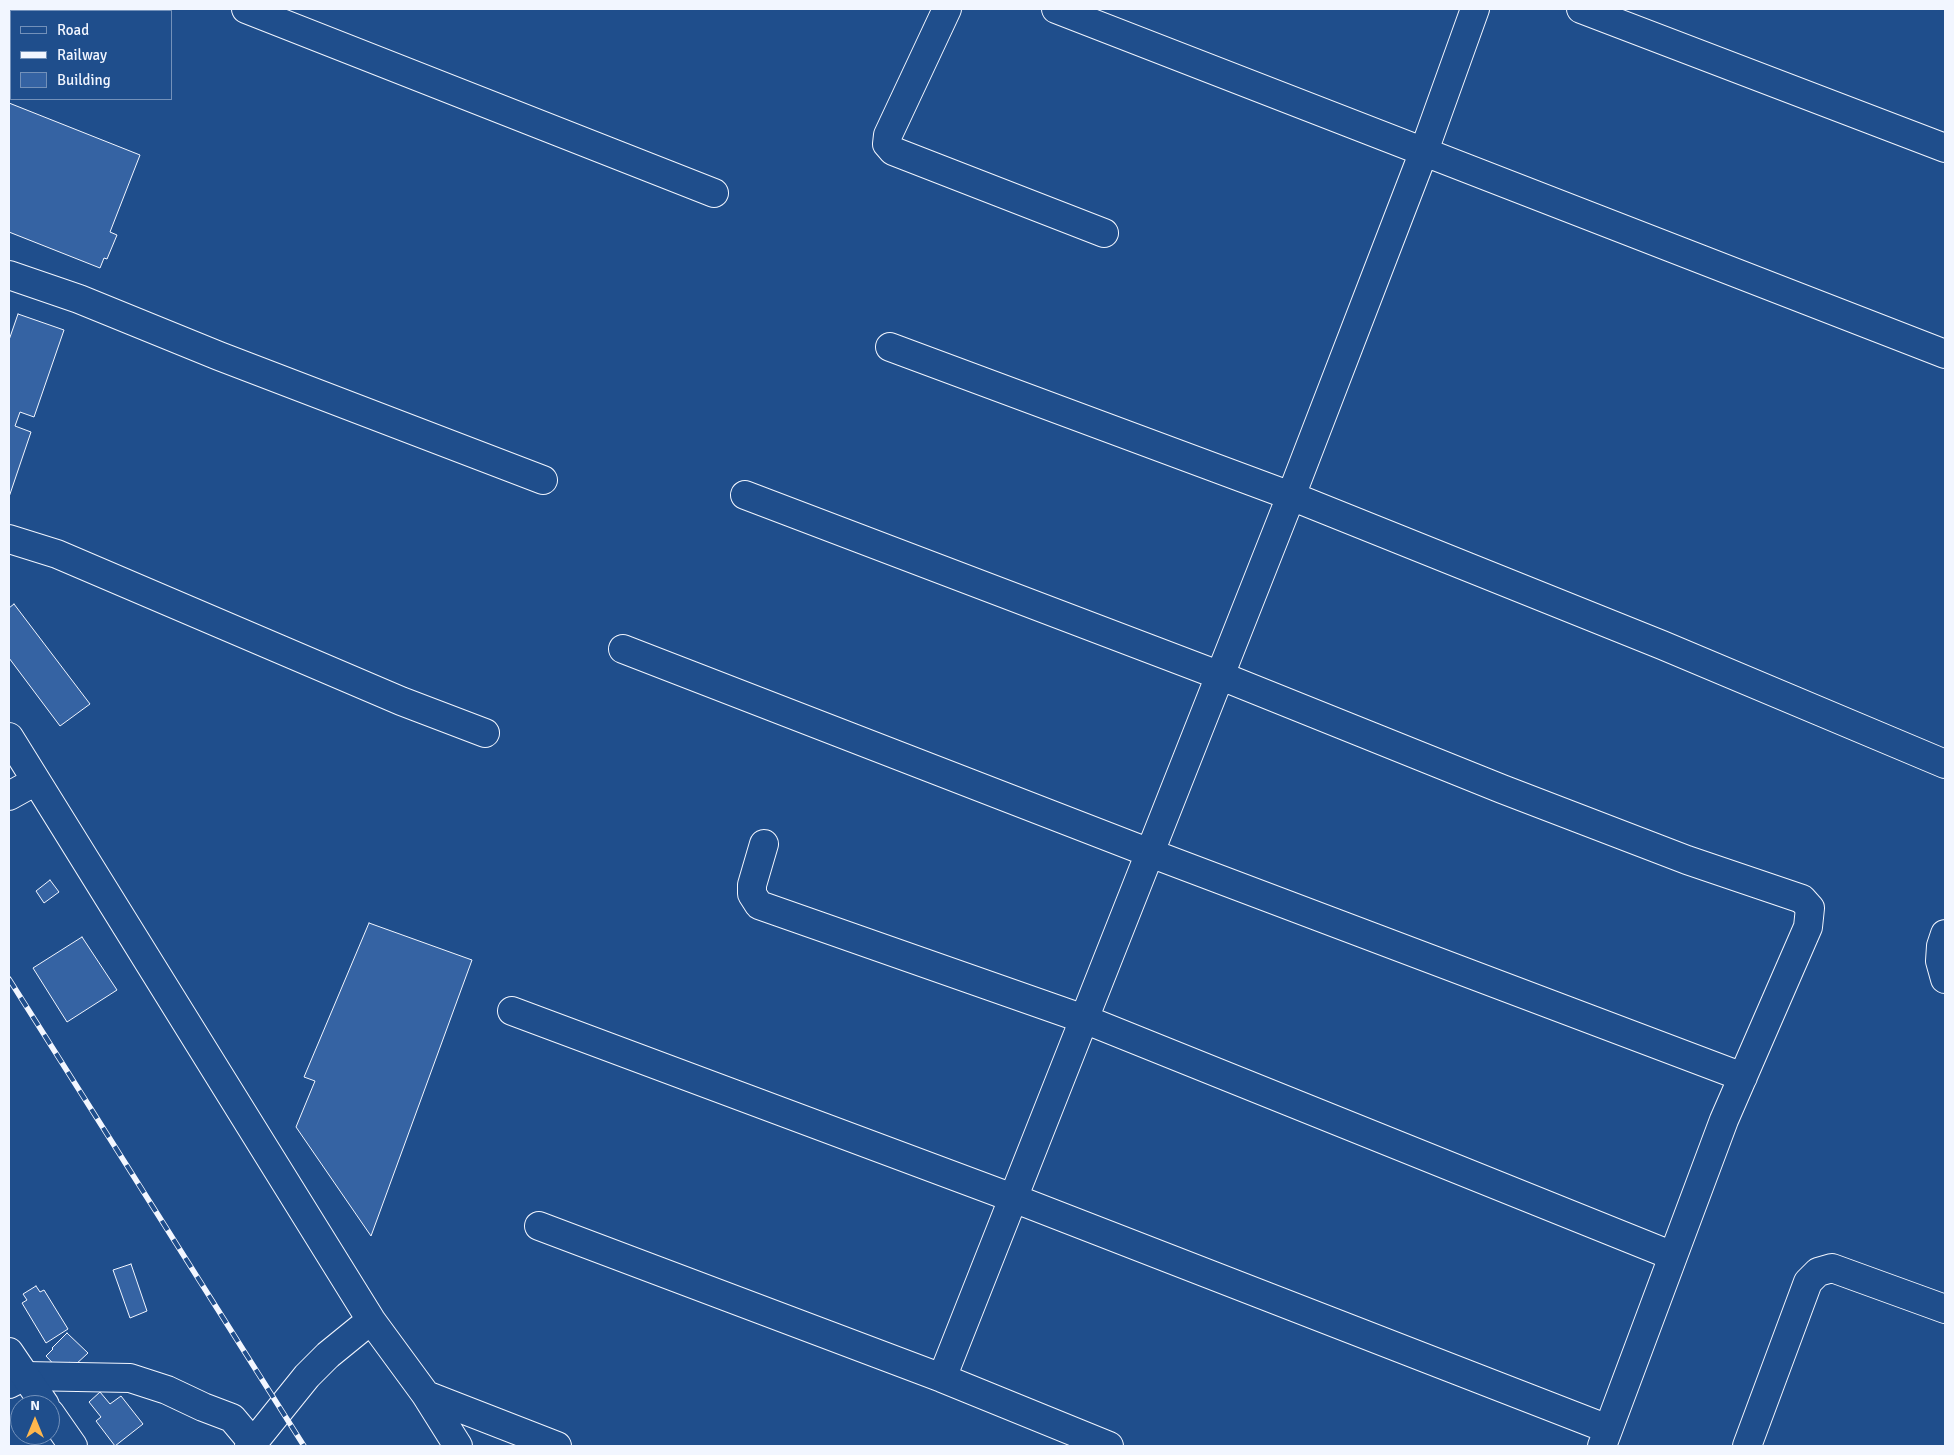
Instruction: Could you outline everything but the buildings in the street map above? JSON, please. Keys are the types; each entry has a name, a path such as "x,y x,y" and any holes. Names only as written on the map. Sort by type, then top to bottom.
{"street":[{"path":"246,9 714,194"},
{"path":"947,9 888,135 887,144 893,151 1104,233"},
{"path":"1056,9 1945,354"},
{"path":"942,1378 1221,676 1424,151 1475,9"},
{"path":"1581,9 1945,148"},
{"path":"9,275 79,300 219,356 543,480"},
{"path":"890,347 1291,496 1662,645 1945,764"},
{"path":"512,1011 1013,1198 1605,1438 1724,1120 1808,927 1810,908 1802,899 1687,860 1502,789 1221,676 744,495"},
{"path":"9,539 57,554 401,701 484,733"},
{"path":"623,649 1150,853 1742,1077"},
{"path":"9,737 372,1320 426,1395 458,1446"},
{"path":"9,796 36,781"},
{"path":"764,844 752,885 752,894 759,905 1084,1019 1673,1256"},
{"path":"1945,934 1941,946 1940,961 1945,979"},
{"path":"539,1226 942,1378 1108,1446"},
{"path":"1747,1446 1808,1282 1818,1272 1832,1268 1945,1309"},
{"path":"17,1380 130,1378 167,1390 203,1408 232,1418 251,1445 307,1376 328,1355 372,1320"},
{"path":"9,1352 17,1380 34,1395"},
{"path":"426,1395 557,1446"},
{"path":"60,1427 73,1446"}],"railway":[{"path":"9,979 304,1446"}]}
